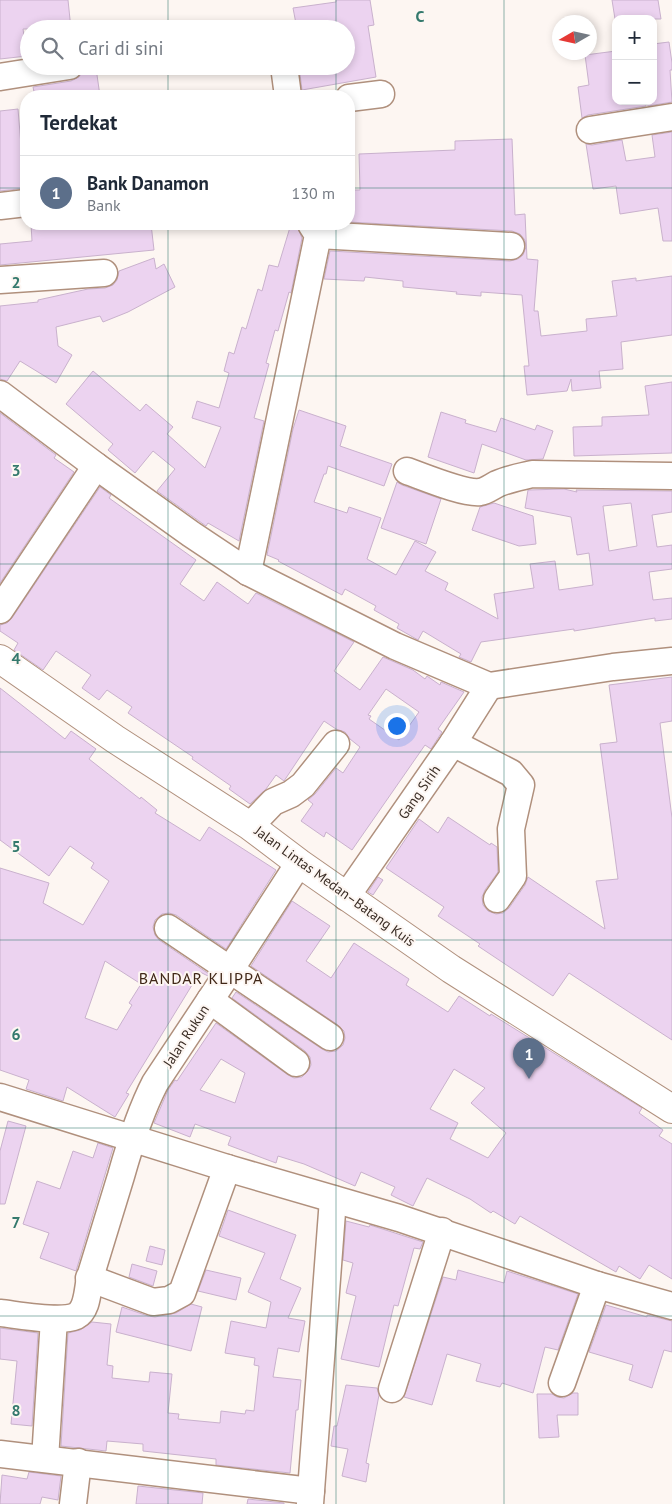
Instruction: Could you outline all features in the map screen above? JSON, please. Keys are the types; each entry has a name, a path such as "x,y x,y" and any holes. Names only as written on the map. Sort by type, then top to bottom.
{"highway":[{"name":"Jalan Lintas Medan–Batang Kuis","path":"0,659 115,739 250,826 346,897 451,969 672,1109"}],"street":[{"path":"0,77 20,74"},
{"path":"285,75 287,90"},
{"path":"355,97 381,94"},
{"path":"590,130 672,117"},
{"path":"0,206 20,204"},
{"path":"248,572 315,230"},
{"path":"327,230 511,246"},
{"path":"0,280 104,273"},
{"path":"1,396 183,528 248,572 395,646 489,686 672,661"},
{"path":"0,610 96,466"},
{"path":"407,471 476,492 482,492 497,484 532,474 672,476"},
{"name":"Gang Sirih","path":"346,897 453,743 489,686"},
{"path":"453,743 511,773 521,785 511,829 513,876 498,899"},
{"path":"250,826 272,802 291,794 303,786 336,744"},
{"name":"Jalan Rukun","path":"54,1319 75,1316 81,1312 84,1306 90,1278 132,1138 155,1083 299,863"},
{"path":"168,928 330,1037"},
{"path":"210,1000 296,1063"},
{"path":"0,1097 227,1168 442,1231 597,1285 672,1306"},
{"path":"90,1278 153,1302 169,1300 182,1293 227,1168"},
{"path":"0,1454 78,1462 310,1497 333,1200"},
{"path":"392,1389 442,1231"},
{"path":"562,1383 597,1285"},
{"path":"0,1313 54,1319 45,1459"},
{"path":"73,1504 78,1462"}],"building":[{"path":"0,0 68,0 70,20 20,20 20,57 0,59"},
{"path":"336,0 370,0 374,25 368,26 376,77 302,90 300,75 355,75 355,20 295,20 293,8 336,2"},
{"path":"612,0 658,0 661,19 657,19 657,15 614,15"},
{"path":"669,42 672,63 672,70 670,70 672,102 657,104 657,60 657,44"},
{"path":"612,52 612,105 646,106 588,115 582,118 578,87 589,85 586,60 597,60 597,53"},
{"path":"80,75 97,75 99,90 34,90 33,87 71,81"},
{"path":"18,109 20,189 0,191 0,111"},
{"path":"672,132 672,241 663,241 658,208 620,214 616,186 593,189 586,144 592,145 622,140 626,161 655,157 652,135"},
{"path":"512,139 515,215 525,214 527,259 538,260 534,311 538,311 541,336 587,331 586,319 617,316 612,281 636,278 636,281 672,276 672,335 621,342 623,369 599,371 601,388 572,391 571,379 567,391 527,395 524,366 529,366 522,295 481,292 481,296 456,294 457,292 403,287 403,281 365,277 364,281 324,279 330,251 510,261 518,259 523,255 526,247 525,240 520,234 512,231 355,222 355,190 360,190 359,154 455,150 455,141"},
{"path":"31,230 152,230 154,250 0,265 0,244 32,241"},
{"path":"289,230 299,230 302,238 291,293 289,292 278,331 275,330 266,363 269,364 254,418 264,421 239,541 208,523 206,526 157,491 175,469 153,451 135,473 108,450 113,444 66,404 93,371 140,411 146,404 173,427 167,434 205,468 221,427 192,418 197,401 219,408 229,373 224,371 229,352 234,354 242,327 246,329 258,289 262,291 269,265 278,267"},
{"path":"154,258 156,269 164,264 175,287 128,312 103,322 100,316 56,327 58,346 72,355 56,383 20,361 7,381 0,379 0,306 38,302 38,300 88,289 105,288 113,285 117,280 119,271"},
{"path":"672,382 672,453 574,456 573,427 602,426 602,417 649,415 645,386"},
{"path":"299,410 346,426 340,446 392,464 384,486 328,466 314,502 347,513 349,507 381,518 367,559 396,575 415,541 436,552 425,571 448,583 445,590 498,619 494,594 534,588 530,564 555,561 559,590 593,585 589,553 577,555 571,517 525,508 528,490 564,489 577,492 576,490 672,491 672,512 652,515 657,547 672,545 672,569 649,572 653,600 672,598 672,619 655,621 655,618 574,631 574,629 481,642 471,662 459,657 461,654 423,631 418,640 397,628 399,624 374,610 376,606 345,589 342,595 267,555 293,429","holes":["631,503 637,546 609,551 603,506"]},
{"path":"441,412 466,420 465,423 496,432 501,418 535,430 537,425 553,431 543,459 526,460 482,444 474,473 428,457"},
{"path":"0,413 56,455 54,458 74,472 0,583"},
{"path":"397,482 441,499 426,544 381,528"},
{"path":"100,487 111,495 109,498 196,560 180,584 204,601 217,582 248,604 256,593 354,642 334,671 360,690 383,657 413,670 425,679 427,676 440,685 441,682 464,692 438,729 442,732 431,749 425,745 352,850 326,832 324,837 301,821 313,804 308,800 336,768 343,773 360,747 345,732 336,729 324,721 284,781 276,775 266,789 250,804 229,789 231,786 192,759 193,757 128,713 132,707 107,690 99,700 82,688 91,675 56,651 43,670 14,650 18,643 0,631 0,625 7,623","holes":["386,689 419,712 399,740 369,719 371,716 368,715"]},
{"path":"494,503 533,516 536,544 519,546 472,530 480,507"},
{"path":"672,677 672,721 660,723 672,818 672,1040 569,973 553,996 478,946 480,944 438,916 444,907 386,868 419,819 438,833 448,817 490,845 491,843 497,847 498,872 482,897 483,905 488,911 496,914 503,913 509,908 525,885 528,877 605,929 596,881 618,879 600,744 617,742 609,685"},
{"path":"0,688 65,739 71,731 96,749 89,759 157,810 155,813 200,841 209,827 276,870 226,949 176,915 162,914 155,920 153,927 155,935 159,940 209,974 208,976 200,972 126,1093 129,1094 115,1117 67,1087 63,1101 26,1089 29,1080 0,1070 0,868 49,883 43,903 83,925 109,881 91,868 94,863 70,846 49,876 0,840","holes":["105,961 141,984 129,1003 132,1005 117,1030 85,1018"]},
{"path":"378,877 383,880 373,895 368,892"},
{"path":"292,901 330,926 306,961 331,978 354,943 409,979 406,985 448,1012 459,996 642,1108 639,1113 663,1130 659,1136 672,1144 672,1279 649,1265 640,1279 619,1266 616,1272 520,1216 515,1224 427,1178 413,1206 391,1195 395,1187 361,1172 355,1186 304,1164 278,1156 276,1163 228,1145 231,1137 195,1124 190,1137 154,1123 168,1090 175,1080 177,1081 216,1023 288,1075 294,1078 302,1077 308,1071 311,1065 310,1057 305,1051 232,998 236,992 328,1052 336,1051 343,1045 344,1031 338,1025 251,966","holes":["221,1059 245,1073 235,1103 200,1090","454,1069 485,1088 471,1103 506,1133 488,1158 450,1139 458,1123 430,1109"]},
{"path":"8,1121 26,1126 5,1204 0,1204 0,1151"},
{"path":"98,1143 113,1148 76,1271 40,1258 49,1233 23,1224 37,1181 60,1189 73,1151 93,1158"},
{"path":"228,1210 296,1235 280,1279 301,1288 288,1318 305,1321 299,1352 278,1348 273,1377 301,1380 290,1473 216,1465 216,1459 143,1451 143,1444 107,1441 106,1451 61,1446 68,1333 80,1330 92,1322 111,1324 107,1365 113,1366 112,1378 149,1382 150,1372 172,1374 168,1413 179,1414 178,1419 220,1423 221,1411 245,1414 246,1410 254,1411 259,1366 254,1365 255,1358 225,1353 231,1321 266,1328 271,1302 248,1292 265,1253 219,1236"},
{"path":"346,1221 369,1227 370,1225 423,1242 420,1249 414,1248 398,1306 394,1305 379,1367 341,1359 356,1296 346,1293 353,1263 343,1260"},
{"path":"150,1246 165,1250 162,1265 146,1261"},
{"path":"132,1264 157,1271 153,1286 129,1277"},
{"path":"206,1270 241,1278 236,1300 198,1291"},
{"path":"458,1270 504,1283 507,1271 578,1294 558,1350 545,1347 533,1393 502,1383 500,1387 476,1381 481,1364 447,1354 432,1405 404,1397 443,1277 456,1280"},
{"path":"191,1304 202,1307 191,1351 116,1332 122,1307 155,1317 176,1313"},
{"path":"606,1305 647,1317 647,1315 672,1321 672,1352 664,1350 652,1388 629,1380 633,1365 589,1352"},
{"path":"0,1328 38,1333 32,1426 11,1424 17,1361 0,1359"},
{"path":"346,1385 377,1388 379,1395 366,1463 369,1464 366,1482 342,1476 348,1449 331,1446 334,1426 337,1426"},
{"path":"573,1393 578,1393 578,1415 557,1415 559,1437 539,1438 537,1394 552,1394 564,1398"},
{"path":"29,1472 61,1476 58,1500 42,1497 40,1504 0,1504 2,1475 27,1479"},
{"path":"138,1486 203,1493 202,1504 136,1504"},
{"path":"248,1499 284,1503 284,1504 247,1504"}],"place":[{"name":"Bank Danamon","path":"529,1079"}],"district":[{"name":"BANDAR KLIPPA","path":"201,978"}]}
